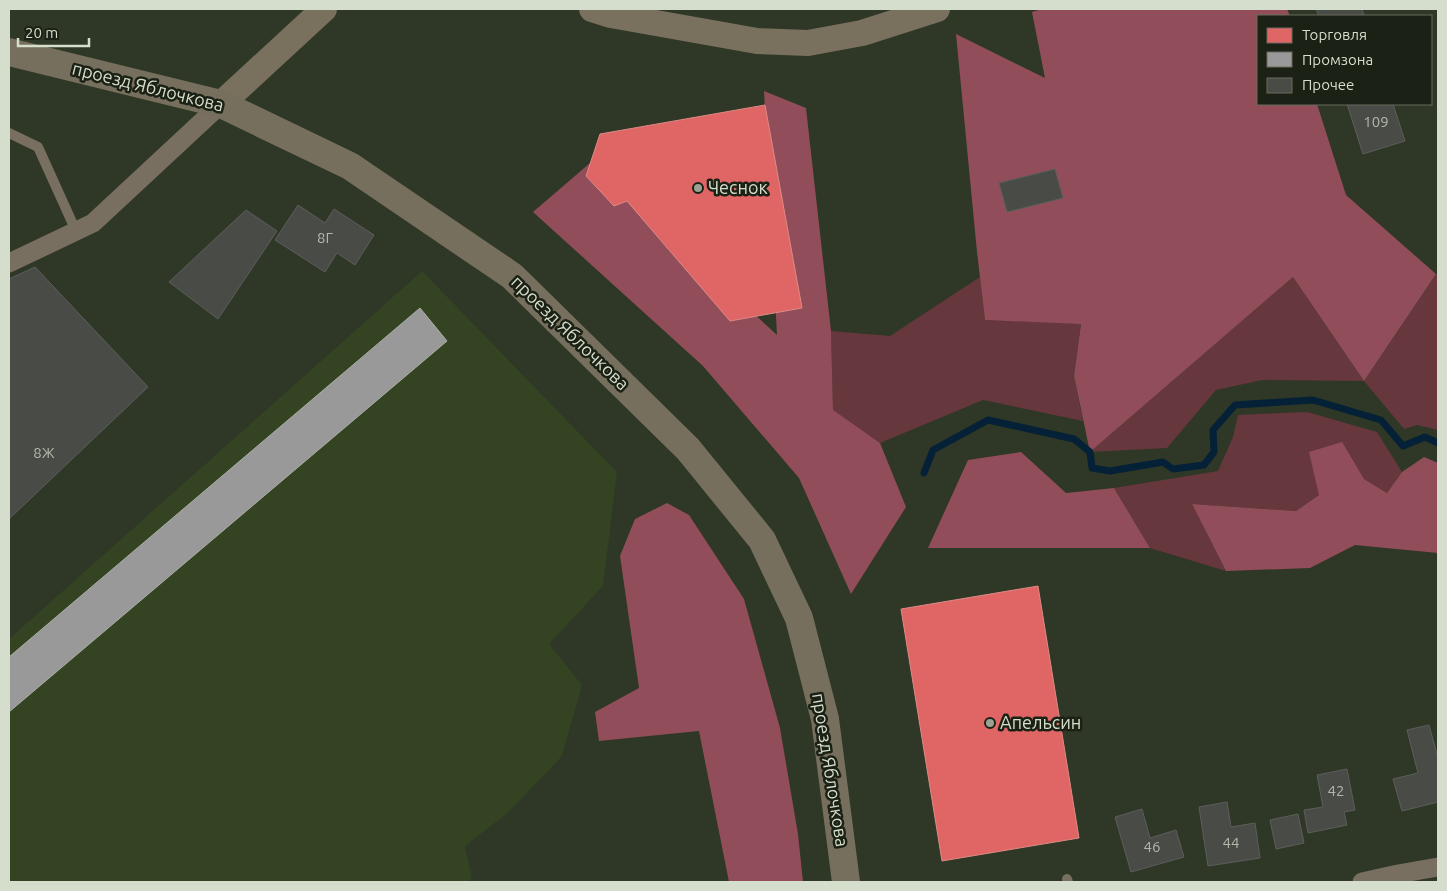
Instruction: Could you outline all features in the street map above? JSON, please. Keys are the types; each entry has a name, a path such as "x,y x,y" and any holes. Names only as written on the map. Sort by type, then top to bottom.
{"main road":[{"name":"проезд Яблочкова","path":"9,52 221,104 350,166 512,276 688,449 762,540 799,618 825,719 846,882"}],"street":[{"path":"9,263 93,223 324,9"},
{"path":"592,9 611,15 757,41 808,43 862,33 937,9"},
{"path":"1362,882 1438,867"}],"lane":[{"path":"9,133 38,147 76,231"}],"shaded area":[{"path":"1042,9 1287,9 1290,15 1257,15 1257,105 1317,105 1346,195 1436,274 1364,381 1293,277 1090,452 1074,376 1081,324 985,320 956,34 1045,78 1032,12"},
{"path":"764,91 806,108 831,331 833,410 880,443 906,507 851,594 799,478 703,366 533,212 590,163 777,335"},
{"path":"422,271 617,472 603,586 549,644 582,685 562,756 509,812 465,846 472,879 466,882 9,882 9,639"},
{"path":"1436,274 1438,274 1438,430 1417,425 1404,429 1364,381"},
{"path":"980,277 985,320 1081,323 1074,376 1083,421 983,400 880,443 833,411 831,331 890,336"},
{"path":"1293,277 1364,381 1262,380 1216,390 1167,448 1090,452"},
{"path":"1307,412 1377,432 1402,472 1387,493 1364,479 1319,495 1296,511 1192,504 1226,571 1150,548 1114,488 1218,471 1233,437 1238,415"},
{"path":"1342,442 1364,479 1387,493 1402,472 1424,457 1438,463 1438,553 1355,545 1310,568 1226,571 1192,504 1296,511 1319,495 1309,452"},
{"path":"1021,452 1066,493 1114,488 1150,548 928,548 968,460"},
{"path":"667,503 689,515 744,599 780,728 798,834 803,882 729,882 699,731 599,741 595,712 639,688 620,556 635,519"}],"building: Торговля":[{"path":"765,105 802,308 730,321 627,201 614,206 586,176 600,134"},
{"name":"Апельсин","path":"1038,586 1079,838 942,861 901,609"}],"building: Промзона":[{"path":"420,308 447,341 9,712 9,657"}],"building: Прочее":[{"path":"1316,9 1362,9 1364,15 1319,15"},
{"path":"1347,105 1393,105 1405,141 1363,154"},
{"path":"1055,169 1063,198 1007,212 999,183"},
{"path":"298,205 325,223 334,209 374,235 355,265 337,253 325,272 275,240"},
{"path":"246,210 277,231 218,319 169,282"},
{"path":"35,267 148,387 9,519 9,279"},
{"path":"1429,725 1438,758 1438,802 1402,811 1393,779 1418,773 1407,730"},
{"path":"1347,769 1355,810 1344,812 1347,825 1308,833 1304,810 1323,807 1317,775"},
{"path":"1227,802 1231,827 1255,823 1260,858 1208,866 1199,807"},
{"path":"1142,809 1150,838 1176,830 1184,857 1131,872 1115,817"},
{"path":"1298,814 1304,843 1276,849 1270,820"}],"waterway":[{"path":"924,473 933,450 988,420 1074,439 1090,452 1092,468 1110,471 1163,462 1173,469 1204,465 1214,452 1213,430 1235,405 1313,400 1381,420 1403,446 1425,437 1438,443"}],"place":[{"name":"Чеснок","path":"698,188"},
{"name":"Апельсин","path":"990,723"}]}
